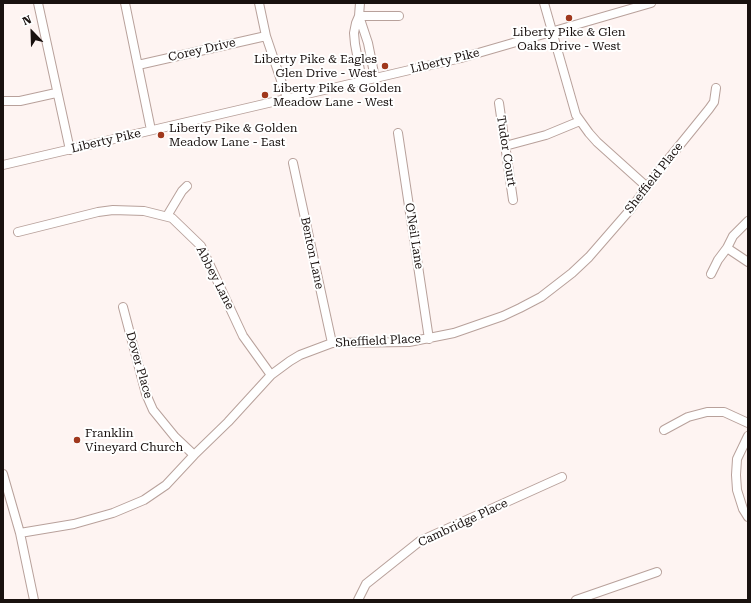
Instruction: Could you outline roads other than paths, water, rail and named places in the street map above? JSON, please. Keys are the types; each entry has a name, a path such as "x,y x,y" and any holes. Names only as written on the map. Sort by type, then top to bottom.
{"street":[{"path":"38,3 49,50 56,93 70,150"},
{"path":"125,3 151,130"},
{"path":"259,3 266,36 286,98"},
{"path":"360,3 355,38 362,81"},
{"path":"544,3 576,115 597,142 647,187"},
{"name":"Liberty Pike","path":"3,165 461,58 651,3"},
{"path":"359,16 399,16"},
{"path":"359,16 368,43 375,78"},
{"name":"Corey Drive","path":"138,65 266,36"},
{"name":"Sheffield Place","path":"20,533 74,524 113,513 144,500 166,485 228,422 271,375 300,355 332,343 409,342 454,333 487,322 541,297 572,273 629,211 714,102 716,88"},
{"path":"3,101 20,101 56,93"},
{"name":"Tudor Court","path":"499,103 514,200"},
{"path":"505,146 546,135 580,121"},
{"name":"O'Neil Lane","path":"398,133 429,339"},
{"name":"Benton Lane","path":"293,163 332,343"},
{"path":"167,216 182,191 187,186"},
{"name":"Abbey Lane","path":"18,232 98,212 113,210 144,211 172,218 201,246 243,336 271,375"},
{"path":"711,274 733,236 748,221"},
{"path":"727,248 748,262"},
{"name":"Dover Place","path":"123,307 146,394 153,410 175,437 194,455"},
{"path":"664,430 688,417 706,412 724,412 748,423"},
{"path":"748,436 737,459 736,468 737,490 748,517"},
{"path":"3,474 20,533 34,600"},
{"name":"Cambridge Place","path":"358,600 366,584 420,540 562,477"},
{"path":"576,600 657,572"}],"place":[{"name":"Liberty Pike & Glen Oaks Drive - West","path":"569,18"},
{"name":"Liberty Pike & Eagles Glen Drive - West","path":"385,66"},
{"name":"Liberty Pike & Golden Meadow Lane - West","path":"265,95"},
{"name":"Liberty Pike & Golden Meadow Lane - East","path":"161,135"},
{"name":"Franklin Vineyard Church","path":"77,440"}]}
